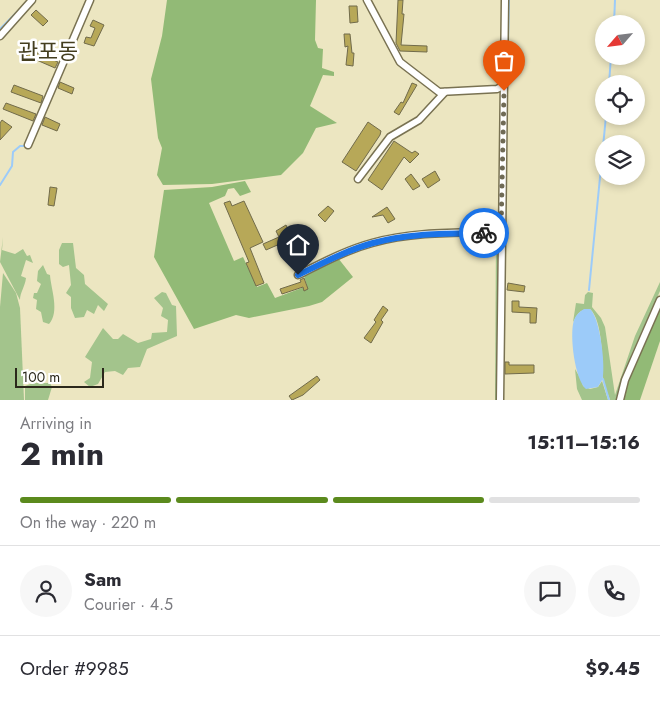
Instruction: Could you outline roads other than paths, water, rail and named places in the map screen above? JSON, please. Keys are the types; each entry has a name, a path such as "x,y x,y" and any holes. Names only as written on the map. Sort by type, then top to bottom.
{"street":[{"path":"0,36 32,0"},
{"path":"28,145 90,0"},
{"path":"367,0 400,62 439,92 497,89 503,86"},
{"path":"500,400 505,0"},
{"path":"358,180 390,137 419,120 445,92"},
{"path":"298,275 352,250 387,239 410,235 501,232"},
{"path":"620,400 625,380 660,300"}],"water":[{"path":"584,309 590,309 597,321 603,361 603,377 598,387 586,389 582,384 576,367 572,336 574,320"}],"waterway":[{"path":"507,87 509,0"},
{"path":"614,15 615,0"},
{"path":"0,29 18,11"},
{"path":"610,65 610,75"},
{"path":"589,290 605,125"},
{"path":"0,185 12,166 13,152 20,146 26,146"},
{"path":"603,379 609,400"}],"district":[{"name":"관포동","path":"48,51"}]}
